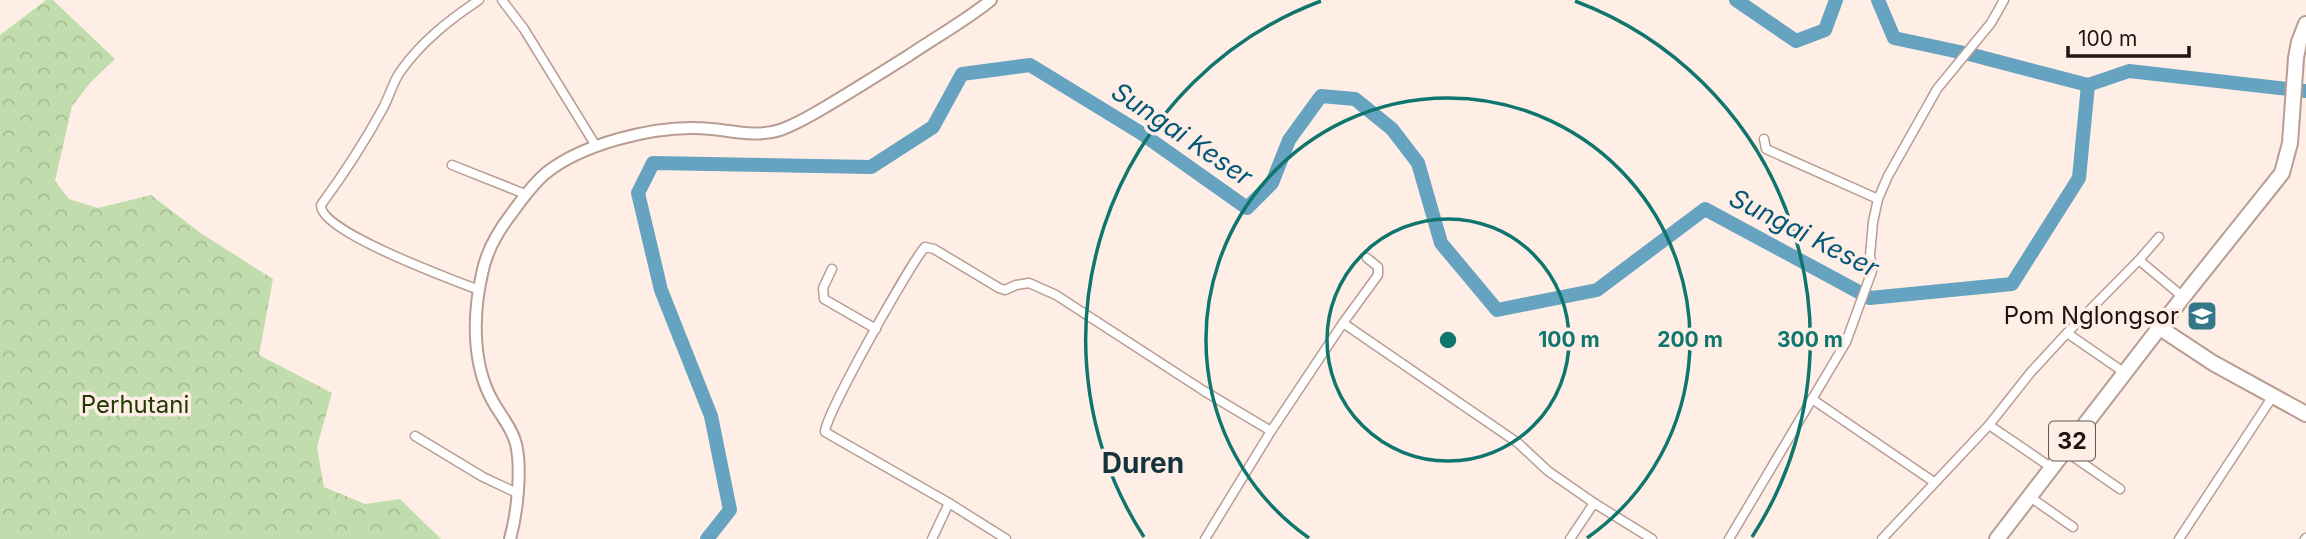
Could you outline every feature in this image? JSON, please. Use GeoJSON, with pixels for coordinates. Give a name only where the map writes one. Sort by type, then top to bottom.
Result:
{"type":"FeatureCollection","features":[{"type":"Feature","properties":{"kind":"highway","name":"32"},"geometry":{"type":"LineString","coordinates":[[1997,539],[2183,296],[2282,173],[2291,128],[2296,58],[2306,24]]}},
{"type":"Feature","properties":{"kind":"highway"},"geometry":{"type":"LineString","coordinates":[[2160,328],[2306,414]]}},
{"type":"Feature","properties":{"kind":"street"},"geometry":{"type":"LineString","coordinates":[[479,0],[450,19],[423,44],[400,72],[383,110],[320,210],[341,230],[397,257],[479,290]]}},
{"type":"Feature","properties":{"kind":"street"},"geometry":{"type":"LineString","coordinates":[[502,0],[524,29],[596,146]]}},
{"type":"Feature","properties":{"kind":"street"},"geometry":{"type":"LineString","coordinates":[[510,539],[517,493],[516,445],[490,397],[478,356],[476,316],[482,271],[500,229],[525,194],[546,173],[596,146],[657,130],[698,128],[741,133],[778,131],[801,121],[889,69],[991,0]]}},
{"type":"Feature","properties":{"kind":"street"},"geometry":{"type":"LineString","coordinates":[[1729,539],[1846,342],[1872,271],[1871,237],[1878,199],[1888,176],[1943,79],[1991,23],[2004,0]]}},
{"type":"Feature","properties":{"kind":"street"},"geometry":{"type":"LineString","coordinates":[[1765,139],[1766,149],[1878,199]]}},
{"type":"Feature","properties":{"kind":"street"},"geometry":{"type":"LineString","coordinates":[[452,165],[525,194]]}},
{"type":"Feature","properties":{"kind":"street"},"geometry":{"type":"LineString","coordinates":[[1882,539],[1989,425],[2031,372],[2159,237]]}},
{"type":"Feature","properties":{"kind":"street"},"geometry":{"type":"LineString","coordinates":[[1006,539],[825,432],[830,416],[876,329],[922,250],[929,247],[999,288],[1005,290],[1029,283],[1056,295],[1271,431]]}},
{"type":"Feature","properties":{"kind":"street"},"geometry":{"type":"LineString","coordinates":[[1205,539],[1271,431],[1378,275],[1377,267],[1367,258]]}},
{"type":"Feature","properties":{"kind":"street"},"geometry":{"type":"LineString","coordinates":[[2139,260],[2183,296]]}},
{"type":"Feature","properties":{"kind":"street"},"geometry":{"type":"LineString","coordinates":[[832,269],[823,288],[824,299],[876,329]]}},
{"type":"Feature","properties":{"kind":"street"},"geometry":{"type":"LineString","coordinates":[[1343,323],[1518,443],[1548,471],[1652,539]]}},
{"type":"Feature","properties":{"kind":"street"},"geometry":{"type":"LineString","coordinates":[[2067,333],[2125,373]]}},
{"type":"Feature","properties":{"kind":"street"},"geometry":{"type":"LineString","coordinates":[[2179,539],[2273,396]]}},
{"type":"Feature","properties":{"kind":"street"},"geometry":{"type":"LineString","coordinates":[[1812,399],[1934,482]]}},
{"type":"Feature","properties":{"kind":"street"},"geometry":{"type":"LineString","coordinates":[[1989,425],[2052,468]]}},
{"type":"Feature","properties":{"kind":"street"},"geometry":{"type":"LineString","coordinates":[[415,436],[483,477],[517,493]]}},
{"type":"Feature","properties":{"kind":"street"},"geometry":{"type":"LineString","coordinates":[[2065,451],[2120,489]]}},
{"type":"Feature","properties":{"kind":"street"},"geometry":{"type":"LineString","coordinates":[[2030,497],[2073,527]]}},
{"type":"Feature","properties":{"kind":"street"},"geometry":{"type":"LineString","coordinates":[[932,539],[949,503]]}},
{"type":"Feature","properties":{"kind":"street"},"geometry":{"type":"LineString","coordinates":[[1570,539],[1594,503]]}},
{"type":"Feature","properties":{"kind":"green space","name":"Perhutani"},"geometry":{"type":"Polygon","coordinates":[[[46,0],[53,0],[115,59],[91,82],[72,106],[55,181],[69,199],[98,208],[151,195],[202,234],[273,279],[259,355],[332,393],[317,447],[324,487],[365,504],[400,499],[441,539],[0,539],[0,35],[46,0]]]}},
{"type":"Feature","properties":{"kind":"waterway"},"geometry":{"type":"LineString","coordinates":[[1736,0],[1796,41],[1825,30],[1836,0]]}},
{"type":"Feature","properties":{"kind":"waterway"},"geometry":{"type":"LineString","coordinates":[[1878,0],[1894,38],[1969,54],[2088,85]]}},
{"type":"Feature","properties":{"kind":"waterway","name":"Sungai Keser"},"geometry":{"type":"LineString","coordinates":[[707,539],[730,510],[711,416],[661,290],[638,193],[653,163],[871,167],[933,127],[962,74],[1030,65],[1141,133],[1247,208],[1272,183],[1289,140],[1321,96],[1355,99],[1392,129],[1418,163],[1441,243],[1497,310],[1597,290],[1705,209],[1870,298],[2012,284],[2079,178],[2088,85],[2129,71],[2306,91]]}},
{"type":"Feature","properties":{"kind":"place","name":"Pom Nglongsor"},"geometry":{"type":"Point","coordinates":[2202,316]}},
{"type":"Feature","properties":{"kind":"district","name":"Duren"},"geometry":{"type":"Point","coordinates":[1143,463]}}]}
